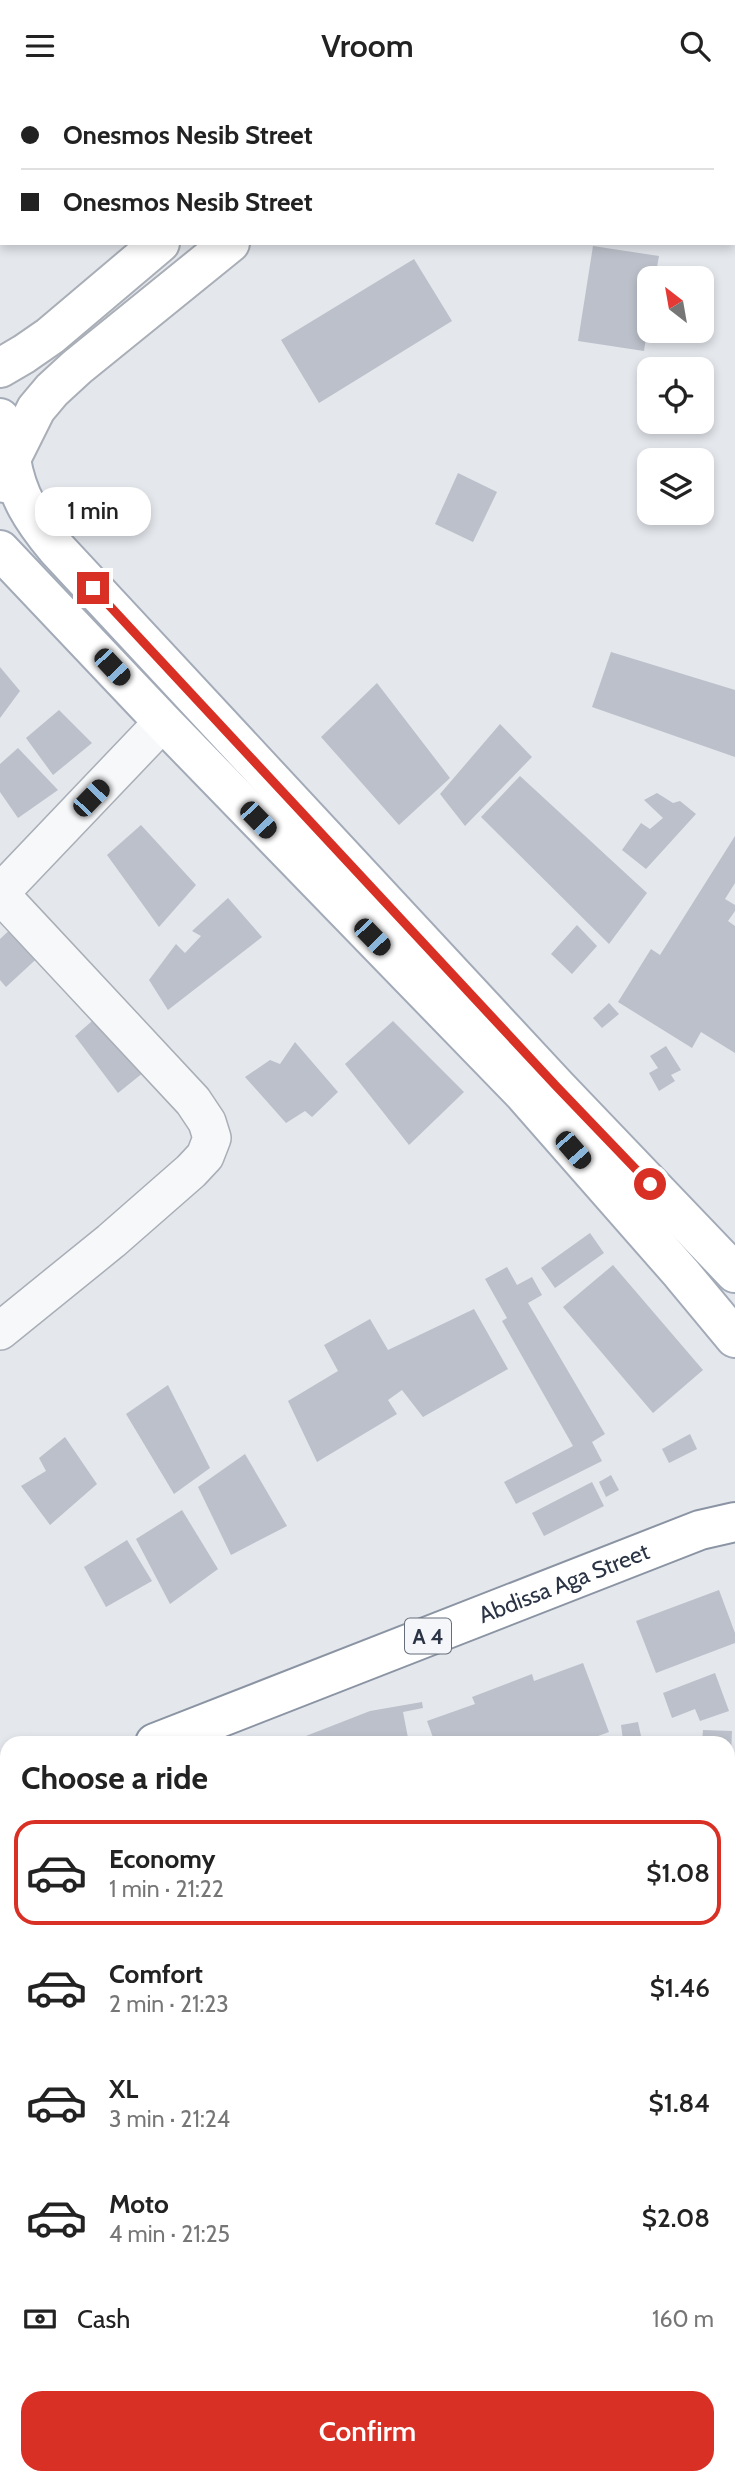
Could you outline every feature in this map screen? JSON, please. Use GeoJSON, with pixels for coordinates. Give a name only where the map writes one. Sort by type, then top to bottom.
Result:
{"type":"FeatureCollection","features":[{"type":"Feature","properties":{"kind":"main road"},"geometry":{"type":"LineString","coordinates":[[0,368],[50,335],[158,245]]}},
{"type":"Feature","properties":{"kind":"main road"},"geometry":{"type":"LineString","coordinates":[[5,475],[36,409],[52,390],[228,245]]}},
{"type":"Feature","properties":{"kind":"main road"},"geometry":{"type":"LineString","coordinates":[[0,418],[9,439],[5,475]]}},
{"type":"Feature","properties":{"kind":"main road"},"geometry":{"type":"LineString","coordinates":[[5,475],[15,484],[36,523],[56,548],[540,1090],[639,1227],[735,1338]]}},
{"type":"Feature","properties":{"kind":"main road"},"geometry":{"type":"LineString","coordinates":[[0,550],[163,722],[540,1090],[668,1204],[735,1273]]}},
{"type":"Feature","properties":{"kind":"main road"},"geometry":{"type":"LineString","coordinates":[[639,1227],[668,1204]]}},
{"type":"Feature","properties":{"kind":"main road","name":"A 4"},"geometry":{"type":"LineString","coordinates":[[718,1526],[735,1504]]}},
{"type":"Feature","properties":{"kind":"main road","name":"Abdissa Aga Street"},"geometry":{"type":"LineString","coordinates":[[173,1736],[718,1526]]}},
{"type":"Feature","properties":{"kind":"street"},"geometry":{"type":"LineString","coordinates":[[0,1331],[111,1241],[191,1171],[205,1156],[212,1138],[207,1122],[192,1101],[0,894],[163,722]]}},
{"type":"Feature","properties":{"kind":"building"},"geometry":{"type":"Polygon","coordinates":[[[593,246],[659,256],[657,266],[637,266],[637,343],[645,343],[644,351],[578,341],[593,246]]]}},
{"type":"Feature","properties":{"kind":"building"},"geometry":{"type":"Polygon","coordinates":[[[414,259],[452,321],[319,403],[281,340],[414,259]]]}},
{"type":"Feature","properties":{"kind":"building"},"geometry":{"type":"Polygon","coordinates":[[[458,473],[497,492],[473,542],[435,524],[458,473]]]}},
{"type":"Feature","properties":{"kind":"building"},"geometry":{"type":"Polygon","coordinates":[[[611,652],[735,690],[735,757],[592,707],[611,652]]]}},
{"type":"Feature","properties":{"kind":"building"},"geometry":{"type":"Polygon","coordinates":[[[0,667],[20,691],[0,718],[0,667]]]}},
{"type":"Feature","properties":{"kind":"building"},"geometry":{"type":"Polygon","coordinates":[[[377,683],[450,778],[399,825],[321,737],[377,683]]]}},
{"type":"Feature","properties":{"kind":"building"},"geometry":{"type":"Polygon","coordinates":[[[59,710],[92,743],[53,775],[26,738],[59,710]]]}},
{"type":"Feature","properties":{"kind":"building"},"geometry":{"type":"Polygon","coordinates":[[[500,724],[532,757],[465,826],[440,794],[500,724]]]}},
{"type":"Feature","properties":{"kind":"building"},"geometry":{"type":"Polygon","coordinates":[[[18,748],[58,790],[18,818],[0,792],[0,764],[18,748]]]}},
{"type":"Feature","properties":{"kind":"building"},"geometry":{"type":"Polygon","coordinates":[[[520,776],[647,893],[609,944],[481,817],[520,776]]]}},
{"type":"Feature","properties":{"kind":"building"},"geometry":{"type":"Polygon","coordinates":[[[657,793],[673,803],[680,801],[696,814],[646,869],[622,850],[641,823],[650,829],[663,818],[644,800],[657,793]]]}},
{"type":"Feature","properties":{"kind":"building"},"geometry":{"type":"Polygon","coordinates":[[[141,825],[196,885],[159,927],[107,855],[141,825]]]}},
{"type":"Feature","properties":{"kind":"building"},"geometry":{"type":"Polygon","coordinates":[[[735,836],[735,883],[725,899],[735,905],[735,911],[728,921],[735,926],[735,1053],[701,1032],[692,1048],[618,1002],[651,949],[660,955],[735,836]]]}},
{"type":"Feature","properties":{"kind":"building"},"geometry":{"type":"Polygon","coordinates":[[[228,898],[262,937],[168,1010],[149,980],[176,944],[185,953],[201,936],[192,931],[228,898]]]}},
{"type":"Feature","properties":{"kind":"building"},"geometry":{"type":"Polygon","coordinates":[[[16,924],[45,951],[6,987],[0,980],[0,939],[16,924]]]}},
{"type":"Feature","properties":{"kind":"building"},"geometry":{"type":"Polygon","coordinates":[[[577,925],[597,946],[572,974],[551,954],[577,925]]]}},
{"type":"Feature","properties":{"kind":"building"},"geometry":{"type":"Polygon","coordinates":[[[609,1003],[619,1014],[602,1028],[593,1018],[609,1003]]]}},
{"type":"Feature","properties":{"kind":"building"},"geometry":{"type":"Polygon","coordinates":[[[100,1014],[149,1068],[118,1093],[75,1036],[100,1014]]]}},
{"type":"Feature","properties":{"kind":"building"},"geometry":{"type":"Polygon","coordinates":[[[393,1021],[464,1092],[409,1145],[345,1064],[393,1021]]]}},
{"type":"Feature","properties":{"kind":"building"},"geometry":{"type":"Polygon","coordinates":[[[295,1042],[338,1092],[312,1117],[305,1111],[286,1123],[245,1077],[270,1060],[280,1064],[295,1042]]]}},
{"type":"Feature","properties":{"kind":"building"},"geometry":{"type":"Polygon","coordinates":[[[666,1046],[681,1070],[671,1075],[675,1081],[659,1091],[649,1073],[658,1068],[650,1056],[666,1046]]]}},
{"type":"Feature","properties":{"kind":"building"},"geometry":{"type":"Polygon","coordinates":[[[590,1233],[604,1253],[555,1288],[541,1268],[590,1233]]]}},
{"type":"Feature","properties":{"kind":"building"},"geometry":{"type":"Polygon","coordinates":[[[613,1265],[703,1370],[653,1413],[563,1307],[613,1265]]]}},
{"type":"Feature","properties":{"kind":"building"},"geometry":{"type":"Polygon","coordinates":[[[507,1267],[517,1285],[532,1277],[542,1295],[528,1303],[605,1434],[592,1442],[602,1461],[516,1504],[504,1482],[573,1446],[502,1321],[507,1318],[485,1279],[507,1267]]]}},
{"type":"Feature","properties":{"kind":"building"},"geometry":{"type":"Polygon","coordinates":[[[474,1309],[508,1369],[423,1417],[402,1390],[388,1400],[397,1414],[317,1462],[288,1401],[338,1371],[324,1345],[370,1319],[388,1350],[474,1309]]]}},
{"type":"Feature","properties":{"kind":"building"},"geometry":{"type":"Polygon","coordinates":[[[168,1385],[210,1468],[174,1494],[126,1414],[168,1385]]]}},
{"type":"Feature","properties":{"kind":"building"},"geometry":{"type":"Polygon","coordinates":[[[690,1434],[697,1449],[669,1463],[662,1449],[690,1434]]]}},
{"type":"Feature","properties":{"kind":"building"},"geometry":{"type":"Polygon","coordinates":[[[65,1437],[97,1484],[50,1525],[21,1486],[46,1471],[39,1458],[65,1437]]]}},
{"type":"Feature","properties":{"kind":"building"},"geometry":{"type":"Polygon","coordinates":[[[245,1454],[287,1526],[231,1555],[198,1487],[245,1454]]]}},
{"type":"Feature","properties":{"kind":"building"},"geometry":{"type":"Polygon","coordinates":[[[611,1475],[619,1490],[606,1497],[599,1482],[611,1475]]]}},
{"type":"Feature","properties":{"kind":"building"},"geometry":{"type":"Polygon","coordinates":[[[592,1482],[604,1506],[544,1536],[532,1513],[592,1482]]]}},
{"type":"Feature","properties":{"kind":"building"},"geometry":{"type":"Polygon","coordinates":[[[182,1510],[218,1569],[170,1604],[136,1539],[182,1510]]]}},
{"type":"Feature","properties":{"kind":"building"},"geometry":{"type":"Polygon","coordinates":[[[127,1540],[152,1581],[106,1607],[84,1567],[127,1540]]]}},
{"type":"Feature","properties":{"kind":"building"},"geometry":{"type":"Polygon","coordinates":[[[719,1590],[735,1633],[735,1643],[656,1673],[636,1621],[719,1590]]]}},
{"type":"Feature","properties":{"kind":"building"},"geometry":{"type":"Polygon","coordinates":[[[583,1663],[609,1732],[598,1736],[432,1736],[427,1721],[475,1704],[472,1697],[532,1674],[534,1681],[583,1663]]]}},
{"type":"Feature","properties":{"kind":"building"},"geometry":{"type":"Polygon","coordinates":[[[715,1673],[729,1711],[700,1721],[695,1709],[672,1718],[663,1693],[715,1673]]]}},
{"type":"Feature","properties":{"kind":"building"},"geometry":{"type":"Polygon","coordinates":[[[422,1702],[423,1708],[403,1712],[408,1736],[306,1736],[370,1711],[422,1702]]]}},
{"type":"Feature","properties":{"kind":"building"},"geometry":{"type":"Polygon","coordinates":[[[638,1722],[641,1736],[622,1736],[621,1725],[638,1722]]]}},
{"type":"Feature","properties":{"kind":"building"},"geometry":{"type":"Polygon","coordinates":[[[703,1730],[732,1731],[732,1736],[703,1736],[703,1730]]]}},
{"type":"Feature","properties":{"kind":"route"},"geometry":{"type":"LineString","coordinates":[[93,588],[650,1184]]}}]}
